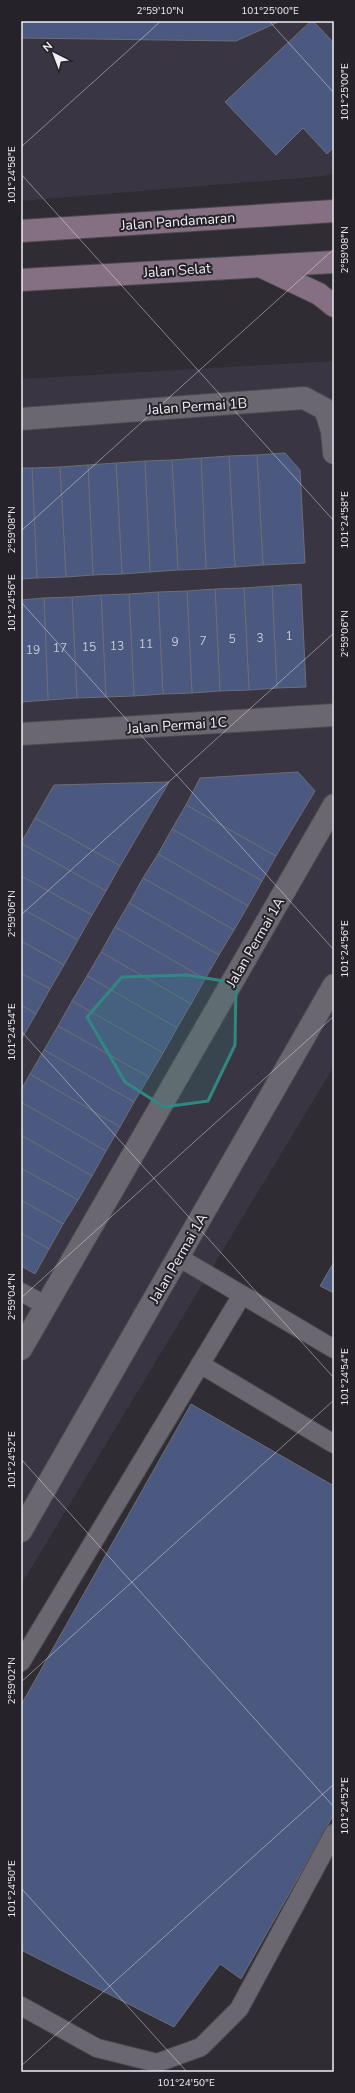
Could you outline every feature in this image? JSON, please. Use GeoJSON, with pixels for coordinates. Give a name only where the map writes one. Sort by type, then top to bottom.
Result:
{"type":"FeatureCollection","features":[{"type":"Feature","properties":{"kind":"main road","name":"Jalan Pandamaran"},"geometry":{"type":"LineString","coordinates":[[21,231],[334,211]]}},
{"type":"Feature","properties":{"kind":"main road","name":"Jalan Selat"},"geometry":{"type":"LineString","coordinates":[[21,280],[334,262]]}},
{"type":"Feature","properties":{"kind":"main road"},"geometry":{"type":"LineString","coordinates":[[258,266],[319,294],[334,306]]}},
{"type":"Feature","properties":{"kind":"street","name":"Jalan Permai 1B"},"geometry":{"type":"LineString","coordinates":[[21,419],[304,398],[325,409],[332,431],[334,453]]}},
{"type":"Feature","properties":{"kind":"street","name":"Jalan Permai 1C"},"geometry":{"type":"LineString","coordinates":[[21,734],[334,715]]}},
{"type":"Feature","properties":{"kind":"street","name":"Jalan Permai 1A"},"geometry":{"type":"LineString","coordinates":[[21,1349],[334,805]]}},
{"type":"Feature","properties":{"kind":"street","name":"Jalan Permai 1A"},"geometry":{"type":"LineString","coordinates":[[21,1531],[334,985]]}},
{"type":"Feature","properties":{"kind":"lane"},"geometry":{"type":"LineString","coordinates":[[178,1258],[334,1349]]}},
{"type":"Feature","properties":{"kind":"lane"},"geometry":{"type":"LineString","coordinates":[[21,1292],[47,1306]]}},
{"type":"Feature","properties":{"kind":"lane"},"geometry":{"type":"LineString","coordinates":[[21,1662],[242,1295]]}},
{"type":"Feature","properties":{"kind":"lane"},"geometry":{"type":"LineString","coordinates":[[200,1364],[334,1444]]}},
{"type":"Feature","properties":{"kind":"lane"},"geometry":{"type":"LineString","coordinates":[[21,2006],[96,2048],[157,2063],[201,2047],[239,2009],[334,1833]]}},
{"type":"Feature","properties":{"kind":"highlighted area"},"geometry":{"type":"Polygon","coordinates":[[[187,975],[236,983],[235,1045],[208,1101],[164,1107],[125,1082],[87,1017],[122,977],[187,975]]]}},
{"type":"Feature","properties":{"kind":"shaded area"},"geometry":{"type":"Polygon","coordinates":[[[21,21],[334,21],[334,173],[324,176],[21,201],[21,21]]]}},
{"type":"Feature","properties":{"kind":"shaded area"},"geometry":{"type":"Polygon","coordinates":[[[334,361],[334,1066],[21,1585],[21,379],[334,361]]]}},
{"type":"Feature","properties":{"kind":"building"},"geometry":{"type":"Polygon","coordinates":[[[21,21],[281,21],[236,41],[21,38],[21,21]]]}},
{"type":"Feature","properties":{"kind":"building"},"geometry":{"type":"Polygon","coordinates":[[[311,21],[313,21],[334,43],[334,147],[327,154],[303,128],[276,155],[225,102],[311,21]]]}},
{"type":"Feature","properties":{"kind":"building"},"geometry":{"type":"Polygon","coordinates":[[[285,453],[300,470],[305,563],[263,565],[257,455],[285,453]]]}},
{"type":"Feature","properties":{"kind":"building"},"geometry":{"type":"Polygon","coordinates":[[[257,455],[263,565],[235,567],[229,456],[257,455]]]}},
{"type":"Feature","properties":{"kind":"building"},"geometry":{"type":"Polygon","coordinates":[[[229,456],[235,567],[206,569],[201,458],[229,456]]]}},
{"type":"Feature","properties":{"kind":"building"},"geometry":{"type":"Polygon","coordinates":[[[201,458],[206,569],[178,570],[172,460],[201,458]]]}},
{"type":"Feature","properties":{"kind":"building"},"geometry":{"type":"Polygon","coordinates":[[[172,460],[178,570],[150,572],[145,461],[172,460]]]}},
{"type":"Feature","properties":{"kind":"building"},"geometry":{"type":"Polygon","coordinates":[[[145,461],[150,572],[122,574],[116,463],[145,461]]]}},
{"type":"Feature","properties":{"kind":"building"},"geometry":{"type":"Polygon","coordinates":[[[116,463],[122,574],[93,575],[88,465],[116,463]]]}},
{"type":"Feature","properties":{"kind":"building"},"geometry":{"type":"Polygon","coordinates":[[[88,465],[93,575],[66,577],[60,467],[88,465]]]}},
{"type":"Feature","properties":{"kind":"building"},"geometry":{"type":"Polygon","coordinates":[[[60,467],[66,577],[37,578],[32,468],[60,467]]]}},
{"type":"Feature","properties":{"kind":"building"},"geometry":{"type":"Polygon","coordinates":[[[21,468],[32,468],[37,578],[21,579],[21,468]]]}},
{"type":"Feature","properties":{"kind":"building"},"geometry":{"type":"Polygon","coordinates":[[[301,584],[306,687],[277,688],[272,586],[301,584]]]}},
{"type":"Feature","properties":{"kind":"building"},"geometry":{"type":"Polygon","coordinates":[[[272,586],[277,688],[249,690],[244,588],[272,586]]]}},
{"type":"Feature","properties":{"kind":"building"},"geometry":{"type":"Polygon","coordinates":[[[244,588],[249,690],[220,691],[215,589],[244,588]]]}},
{"type":"Feature","properties":{"kind":"building"},"geometry":{"type":"Polygon","coordinates":[[[215,589],[220,691],[192,693],[187,591],[215,589]]]}},
{"type":"Feature","properties":{"kind":"building"},"geometry":{"type":"Polygon","coordinates":[[[187,591],[192,693],[163,694],[158,592],[187,591]]]}},
{"type":"Feature","properties":{"kind":"building"},"geometry":{"type":"Polygon","coordinates":[[[158,592],[163,694],[134,696],[129,594],[158,592]]]}},
{"type":"Feature","properties":{"kind":"building"},"geometry":{"type":"Polygon","coordinates":[[[129,594],[134,696],[106,697],[101,595],[129,594]]]}},
{"type":"Feature","properties":{"kind":"building"},"geometry":{"type":"Polygon","coordinates":[[[101,595],[106,697],[77,698],[72,597],[101,595]]]}},
{"type":"Feature","properties":{"kind":"building"},"geometry":{"type":"Polygon","coordinates":[[[72,597],[77,698],[48,700],[44,598],[72,597]]]}},
{"type":"Feature","properties":{"kind":"building"},"geometry":{"type":"Polygon","coordinates":[[[44,598],[48,700],[21,702],[21,600],[44,598]]]}},
{"type":"Feature","properties":{"kind":"building"},"geometry":{"type":"Polygon","coordinates":[[[298,772],[315,791],[276,856],[186,805],[200,778],[298,772]]]}},
{"type":"Feature","properties":{"kind":"building"},"geometry":{"type":"Polygon","coordinates":[[[169,782],[120,866],[35,818],[54,785],[169,782]]]}},
{"type":"Feature","properties":{"kind":"building"},"geometry":{"type":"Polygon","coordinates":[[[186,805],[276,856],[262,881],[172,829],[186,805]]]}},
{"type":"Feature","properties":{"kind":"building"},"geometry":{"type":"Polygon","coordinates":[[[35,818],[120,866],[106,891],[21,843],[35,818]]]}},
{"type":"Feature","properties":{"kind":"building"},"geometry":{"type":"Polygon","coordinates":[[[172,829],[262,881],[248,906],[158,854],[172,829]]]}},
{"type":"Feature","properties":{"kind":"building"},"geometry":{"type":"Polygon","coordinates":[[[21,843],[106,891],[92,915],[21,876],[21,843]]]}},
{"type":"Feature","properties":{"kind":"building"},"geometry":{"type":"Polygon","coordinates":[[[158,854],[248,906],[234,930],[143,878],[158,854]]]}},
{"type":"Feature","properties":{"kind":"building"},"geometry":{"type":"Polygon","coordinates":[[[21,876],[92,915],[78,940],[21,908],[21,876]]]}},
{"type":"Feature","properties":{"kind":"building"},"geometry":{"type":"Polygon","coordinates":[[[143,878],[234,930],[219,955],[129,903],[143,878]]]}},
{"type":"Feature","properties":{"kind":"building"},"geometry":{"type":"Polygon","coordinates":[[[129,903],[219,955],[205,979],[115,927],[129,903]]]}},
{"type":"Feature","properties":{"kind":"building"},"geometry":{"type":"Polygon","coordinates":[[[21,908],[78,940],[64,965],[21,941],[21,908]]]}},
{"type":"Feature","properties":{"kind":"building"},"geometry":{"type":"Polygon","coordinates":[[[115,927],[205,979],[191,1004],[101,952],[115,927]]]}},
{"type":"Feature","properties":{"kind":"building"},"geometry":{"type":"Polygon","coordinates":[[[21,941],[64,965],[50,989],[21,973],[21,941]]]}},
{"type":"Feature","properties":{"kind":"building"},"geometry":{"type":"Polygon","coordinates":[[[101,952],[191,1004],[177,1028],[87,976],[101,952]]]}},
{"type":"Feature","properties":{"kind":"building"},"geometry":{"type":"Polygon","coordinates":[[[21,973],[50,989],[36,1014],[21,1005],[21,973]]]}},
{"type":"Feature","properties":{"kind":"building"},"geometry":{"type":"Polygon","coordinates":[[[87,976],[177,1028],[163,1053],[72,1001],[87,976]]]}},
{"type":"Feature","properties":{"kind":"building"},"geometry":{"type":"Polygon","coordinates":[[[72,1001],[163,1053],[149,1077],[58,1026],[72,1001]]]}},
{"type":"Feature","properties":{"kind":"building"},"geometry":{"type":"Polygon","coordinates":[[[21,1005],[36,1014],[22,1038],[21,1038],[21,1005]]]}},
{"type":"Feature","properties":{"kind":"building"},"geometry":{"type":"Polygon","coordinates":[[[58,1026],[149,1077],[134,1102],[44,1050],[58,1026]]]}},
{"type":"Feature","properties":{"kind":"building"},"geometry":{"type":"Polygon","coordinates":[[[44,1050],[134,1102],[120,1127],[30,1074],[44,1050]]]}},
{"type":"Feature","properties":{"kind":"building"},"geometry":{"type":"Polygon","coordinates":[[[30,1074],[120,1127],[106,1151],[21,1102],[21,1090],[30,1074]]]}},
{"type":"Feature","properties":{"kind":"building"},"geometry":{"type":"Polygon","coordinates":[[[21,1102],[106,1151],[92,1176],[21,1135],[21,1102]]]}},
{"type":"Feature","properties":{"kind":"building"},"geometry":{"type":"Polygon","coordinates":[[[21,1135],[92,1176],[78,1200],[21,1168],[21,1135]]]}},
{"type":"Feature","properties":{"kind":"building"},"geometry":{"type":"Polygon","coordinates":[[[21,1168],[78,1200],[63,1224],[21,1200],[21,1168]]]}},
{"type":"Feature","properties":{"kind":"building"},"geometry":{"type":"Polygon","coordinates":[[[21,1200],[63,1224],[49,1249],[21,1233],[21,1200]]]}},
{"type":"Feature","properties":{"kind":"building"},"geometry":{"type":"Polygon","coordinates":[[[21,1233],[49,1249],[35,1274],[21,1266],[21,1233]]]}},
{"type":"Feature","properties":{"kind":"building"},"geometry":{"type":"Polygon","coordinates":[[[334,1262],[334,1293],[320,1286],[334,1262]]]}},
{"type":"Feature","properties":{"kind":"building"},"geometry":{"type":"Polygon","coordinates":[[[191,1404],[334,1486],[334,1814],[241,1979],[220,1964],[174,2027],[21,1950],[21,1705],[191,1404]]]}}]}
